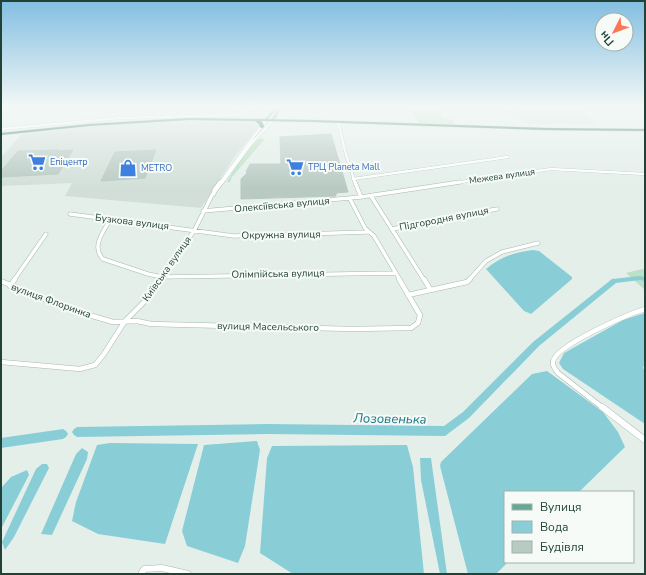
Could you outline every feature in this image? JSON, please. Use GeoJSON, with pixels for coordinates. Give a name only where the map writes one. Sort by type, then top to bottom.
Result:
{"type":"FeatureCollection","features":[{"type":"Feature","properties":{"kind":"street","name":"Київська вулиця"},"geometry":{"type":"LineString","coordinates":[[1,362],[80,369],[90,367],[97,362],[104,354],[125,321],[144,302],[162,277],[194,231],[214,194],[257,135]]}},
{"type":"Feature","properties":{"kind":"street"},"geometry":{"type":"LineString","coordinates":[[341,135],[353,179],[361,197]]}},
{"type":"Feature","properties":{"kind":"street"},"geometry":{"type":"LineString","coordinates":[[353,179],[508,157]]}},
{"type":"Feature","properties":{"kind":"street","name":"Межева вулиця"},"geometry":{"type":"LineString","coordinates":[[361,197],[528,171],[551,169],[645,174]]}},
{"type":"Feature","properties":{"kind":"street"},"geometry":{"type":"LineString","coordinates":[[371,196],[430,289]]}},
{"type":"Feature","properties":{"kind":"street","name":"Олексіївська вулиця"},"geometry":{"type":"LineString","coordinates":[[203,212],[361,197]]}},
{"type":"Feature","properties":{"kind":"street"},"geometry":{"type":"LineString","coordinates":[[350,199],[368,232],[374,236],[408,295],[467,282],[486,261],[502,252],[538,243]]}},
{"type":"Feature","properties":{"kind":"street","name":"Підгородня вулиця"},"geometry":{"type":"LineString","coordinates":[[392,229],[497,209]]}},
{"type":"Feature","properties":{"kind":"street","name":"Бузкова вулиця"},"geometry":{"type":"LineString","coordinates":[[70,214],[194,231]]}},
{"type":"Feature","properties":{"kind":"street","name":"Олімпійська вулиця"},"geometry":{"type":"LineString","coordinates":[[110,220],[97,246],[96,251],[98,254],[103,259],[148,274],[162,277],[395,273]]}},
{"type":"Feature","properties":{"kind":"street","name":"Окружна вулиця"},"geometry":{"type":"LineString","coordinates":[[194,231],[234,236],[368,232]]}},
{"type":"Feature","properties":{"kind":"street"},"geometry":{"type":"LineString","coordinates":[[10,286],[46,234]]}},
{"type":"Feature","properties":{"kind":"street","name":"вулиця Флоринка"},"geometry":{"type":"LineString","coordinates":[[1,282],[65,308],[103,320],[113,322],[125,321]]}},
{"type":"Feature","properties":{"kind":"street","name":"вулиця Масельського"},"geometry":{"type":"LineString","coordinates":[[125,321],[205,326],[351,329],[411,328],[418,323],[420,319],[408,295]]}},
{"type":"Feature","properties":{"kind":"street"},"geometry":{"type":"LineString","coordinates":[[645,309],[609,323],[569,345],[554,356],[552,361],[553,367],[558,373],[645,440]]}},
{"type":"Feature","properties":{"kind":"street"},"geometry":{"type":"LineString","coordinates":[[141,574],[144,569],[162,568],[188,574]]}},
{"type":"Feature","properties":{"kind":"shaded area"},"geometry":{"type":"Polygon","coordinates":[[[21,135],[253,135],[235,156],[201,208],[65,196],[72,183],[1,186],[1,157],[21,135]]]}},
{"type":"Feature","properties":{"kind":"green space"},"geometry":{"type":"Polygon","coordinates":[[[261,138],[264,140],[231,178],[230,182],[227,182],[237,164],[247,151],[257,140],[261,138]]]}},
{"type":"Feature","properties":{"kind":"green space"},"geometry":{"type":"Polygon","coordinates":[[[642,269],[645,270],[645,290],[626,273],[642,269]]]}},
{"type":"Feature","properties":{"kind":"water"},"geometry":{"type":"Polygon","coordinates":[[[533,250],[539,251],[572,277],[572,279],[531,314],[524,311],[486,269],[497,261],[508,256],[533,250]]]}},
{"type":"Feature","properties":{"kind":"water"},"geometry":{"type":"Polygon","coordinates":[[[645,313],[645,363],[643,368],[645,371],[645,424],[563,369],[559,363],[564,353],[623,320],[645,313]]]}},
{"type":"Feature","properties":{"kind":"water"},"geometry":{"type":"Polygon","coordinates":[[[547,371],[603,412],[618,432],[625,447],[580,491],[504,491],[504,563],[507,563],[496,574],[468,574],[440,466],[441,462],[532,374],[547,371]]]}},
{"type":"Feature","properties":{"kind":"water"},"geometry":{"type":"Polygon","coordinates":[[[257,441],[260,450],[245,546],[238,563],[187,546],[182,531],[204,445],[257,441]]]}},
{"type":"Feature","properties":{"kind":"water"},"geometry":{"type":"Polygon","coordinates":[[[110,443],[198,444],[165,544],[98,534],[72,521],[76,502],[97,445],[110,443]]]}},
{"type":"Feature","properties":{"kind":"water"},"geometry":{"type":"Polygon","coordinates":[[[407,445],[413,467],[424,574],[293,574],[260,553],[267,458],[272,446],[407,445]]]}},
{"type":"Feature","properties":{"kind":"water"},"geometry":{"type":"Polygon","coordinates":[[[82,448],[88,452],[87,459],[52,535],[41,534],[76,454],[82,448]]]}},
{"type":"Feature","properties":{"kind":"water"},"geometry":{"type":"Polygon","coordinates":[[[420,458],[431,458],[447,574],[440,574],[421,480],[420,458]]]}},
{"type":"Feature","properties":{"kind":"water"},"geometry":{"type":"Polygon","coordinates":[[[42,464],[47,464],[49,468],[14,537],[5,550],[2,542],[36,469],[42,464]]]}},
{"type":"Feature","properties":{"kind":"water"},"geometry":{"type":"Polygon","coordinates":[[[27,470],[29,475],[1,529],[1,488],[11,477],[27,470]]]}},
{"type":"Feature","properties":{"kind":"building","name":"ТРЦ Planeta Mall"},"geometry":{"type":"Polygon","coordinates":[[[331,135],[348,192],[336,193],[336,196],[241,199],[241,179],[248,172],[246,172],[250,164],[281,164],[280,137],[331,135]]]}},
{"type":"Feature","properties":{"kind":"building","name":"Епіцентр"},"geometry":{"type":"Polygon","coordinates":[[[59,150],[58,151],[73,150],[58,174],[1,177],[1,171],[18,151],[59,150]]]}},
{"type":"Feature","properties":{"kind":"building","name":"METRO"},"geometry":{"type":"Polygon","coordinates":[[[156,150],[145,178],[101,181],[115,152],[156,150]]]}},
{"type":"Feature","properties":{"kind":"waterway","name":"Лозовенька"},"geometry":{"type":"LineString","coordinates":[[77,432],[267,429],[445,431],[466,415],[536,344],[614,281],[640,278],[645,279]]}},
{"type":"Feature","properties":{"kind":"waterway","name":"Лозовенька"},"geometry":{"type":"LineString","coordinates":[[1,443],[63,434]]}},
{"type":"Feature","properties":{"kind":"place","name":"Епіцентр"},"geometry":{"type":"Point","coordinates":[37,162]}},
{"type":"Feature","properties":{"kind":"place","name":"ТРЦ Planeta Mall"},"geometry":{"type":"Point","coordinates":[295,167]}},
{"type":"Feature","properties":{"kind":"place","name":"METRO"},"geometry":{"type":"Point","coordinates":[128,168]}}]}
